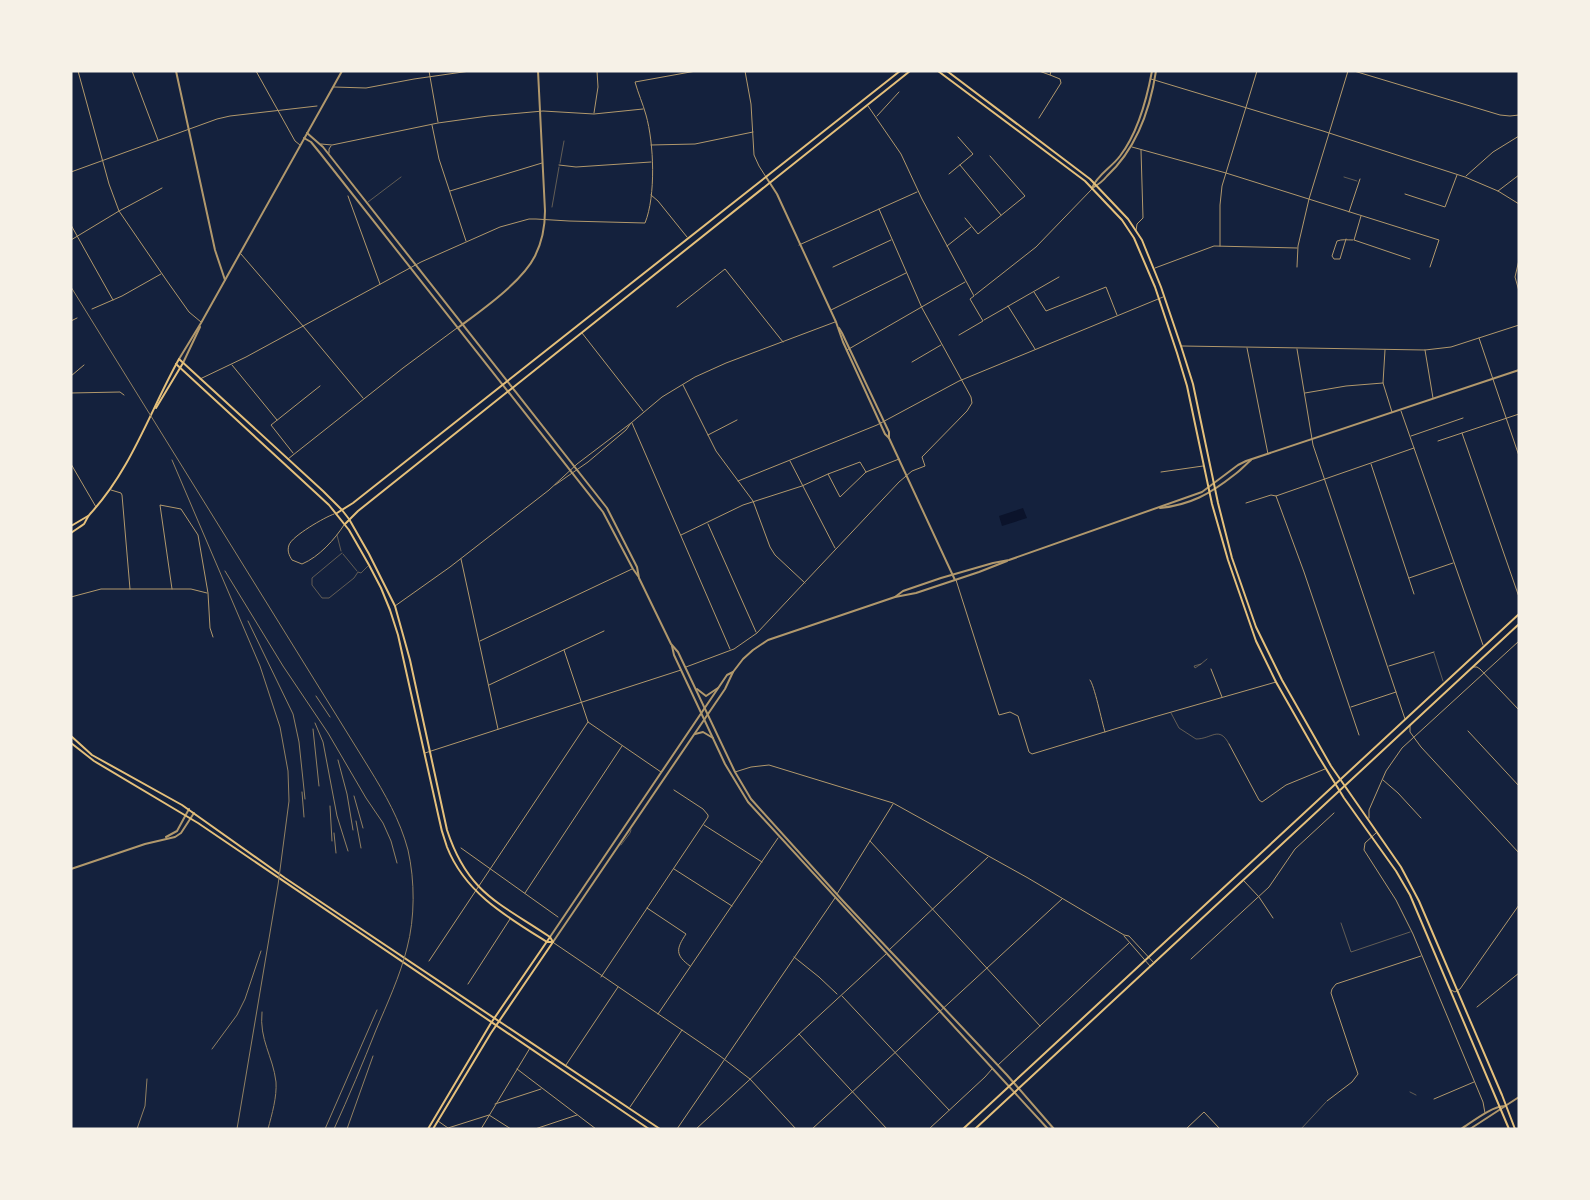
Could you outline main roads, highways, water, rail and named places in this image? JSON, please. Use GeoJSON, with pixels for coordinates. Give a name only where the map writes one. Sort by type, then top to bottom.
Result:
{"type":"FeatureCollection","features":[{"type":"Feature","properties":{"kind":"main road"},"geometry":{"type":"LineString","coordinates":[[337,513],[353,503],[504,385],[900,71]]}},
{"type":"Feature","properties":{"kind":"main road"},"geometry":{"type":"LineString","coordinates":[[345,524],[358,511],[910,71]]}},
{"type":"Feature","properties":{"kind":"main road"},"geometry":{"type":"LineString","coordinates":[[938,71],[1076,173],[1122,220],[1142,252],[1187,386],[1208,488],[1228,560],[1252,631],[1276,682],[1335,784],[1410,894],[1509,1129]]}},
{"type":"Feature","properties":{"kind":"main road"},"geometry":{"type":"LineString","coordinates":[[947,71],[1094,183],[1128,220],[1147,250],[1193,384],[1232,558],[1259,634],[1294,701],[1340,780],[1401,867],[1419,900],[1514,1129]]}},
{"type":"Feature","properties":{"kind":"main road"},"geometry":{"type":"LineString","coordinates":[[155,408],[156,402],[179,359],[288,459],[342,510],[349,519],[395,606],[410,660],[450,839],[464,867],[478,886],[489,897],[550,937],[553,942]]}},
{"type":"Feature","properties":{"kind":"main road"},"geometry":{"type":"LineString","coordinates":[[71,526],[88,516],[110,489],[155,408],[183,363]]}},
{"type":"Feature","properties":{"kind":"main road"},"geometry":{"type":"LineString","coordinates":[[176,364],[284,462],[337,513],[345,524],[381,588],[398,635],[445,842],[457,867],[474,891],[510,919],[547,942],[553,942]]}},
{"type":"Feature","properties":{"kind":"main road"},"geometry":{"type":"LineString","coordinates":[[71,533],[84,523],[88,516]]}},
{"type":"Feature","properties":{"kind":"main road"},"geometry":{"type":"LineString","coordinates":[[964,1129],[1519,614]]}},
{"type":"Feature","properties":{"kind":"main road"},"geometry":{"type":"LineString","coordinates":[[975,1129],[1519,624]]}},
{"type":"Feature","properties":{"kind":"main road"},"geometry":{"type":"LineString","coordinates":[[71,736],[92,755],[194,813],[285,878],[660,1129]]}},
{"type":"Feature","properties":{"kind":"main road"},"geometry":{"type":"LineString","coordinates":[[71,743],[94,761],[186,815],[649,1129]]}},
{"type":"Feature","properties":{"kind":"main road"},"geometry":{"type":"LineString","coordinates":[[428,1129],[494,1017],[550,937]]}},
{"type":"Feature","properties":{"kind":"main road"},"geometry":{"type":"LineString","coordinates":[[433,1129],[496,1026],[553,942]]}},
{"type":"Feature","properties":{"kind":"water"},"geometry":{"type":"Polygon","coordinates":[[[1023,508],[1027,518],[1002,526],[999,516],[1023,508]]]}},
{"type":"Feature","properties":{"kind":"railway"},"geometry":{"type":"LineString","coordinates":[[71,287],[375,778],[392,808],[405,839],[413,887],[413,912],[410,936],[393,990],[334,1129]]}},
{"type":"Feature","properties":{"kind":"railway"},"geometry":{"type":"LineString","coordinates":[[172,460],[260,666],[280,727],[288,771],[289,801],[278,885],[237,1129]]}},
{"type":"Feature","properties":{"kind":"railway"},"geometry":{"type":"LineString","coordinates":[[225,571],[383,823],[391,841],[397,863]]}},
{"type":"Feature","properties":{"kind":"railway"},"geometry":{"type":"LineString","coordinates":[[248,621],[293,714],[299,742],[305,799]]}},
{"type":"Feature","properties":{"kind":"railway"},"geometry":{"type":"LineString","coordinates":[[316,696],[330,717]]}},
{"type":"Feature","properties":{"kind":"railway"},"geometry":{"type":"LineString","coordinates":[[315,723],[323,742],[337,816],[348,851]]}},
{"type":"Feature","properties":{"kind":"railway"},"geometry":{"type":"LineString","coordinates":[[313,729],[319,786]]}},
{"type":"Feature","properties":{"kind":"railway"},"geometry":{"type":"LineString","coordinates":[[338,760],[347,794],[353,830]]}},
{"type":"Feature","properties":{"kind":"railway"},"geometry":{"type":"LineString","coordinates":[[302,792],[304,817]]}},
{"type":"Feature","properties":{"kind":"railway"},"geometry":{"type":"LineString","coordinates":[[354,796],[363,828]]}},
{"type":"Feature","properties":{"kind":"railway"},"geometry":{"type":"LineString","coordinates":[[330,806],[332,841]]}},
{"type":"Feature","properties":{"kind":"railway"},"geometry":{"type":"LineString","coordinates":[[356,821],[361,848]]}},
{"type":"Feature","properties":{"kind":"railway"},"geometry":{"type":"LineString","coordinates":[[334,833],[336,853]]}},
{"type":"Feature","properties":{"kind":"railway"},"geometry":{"type":"LineString","coordinates":[[212,1049],[237,1015],[245,999],[261,951]]}},
{"type":"Feature","properties":{"kind":"railway"},"geometry":{"type":"LineString","coordinates":[[325,1129],[377,1010]]}},
{"type":"Feature","properties":{"kind":"railway"},"geometry":{"type":"LineString","coordinates":[[262,1012],[262,1031],[276,1082],[275,1100],[268,1129]]}},
{"type":"Feature","properties":{"kind":"railway"},"geometry":{"type":"LineString","coordinates":[[347,1129],[373,1056]]}},
{"type":"Feature","properties":{"kind":"railway"},"geometry":{"type":"LineString","coordinates":[[137,1129],[145,1106],[147,1079]]}}]}
